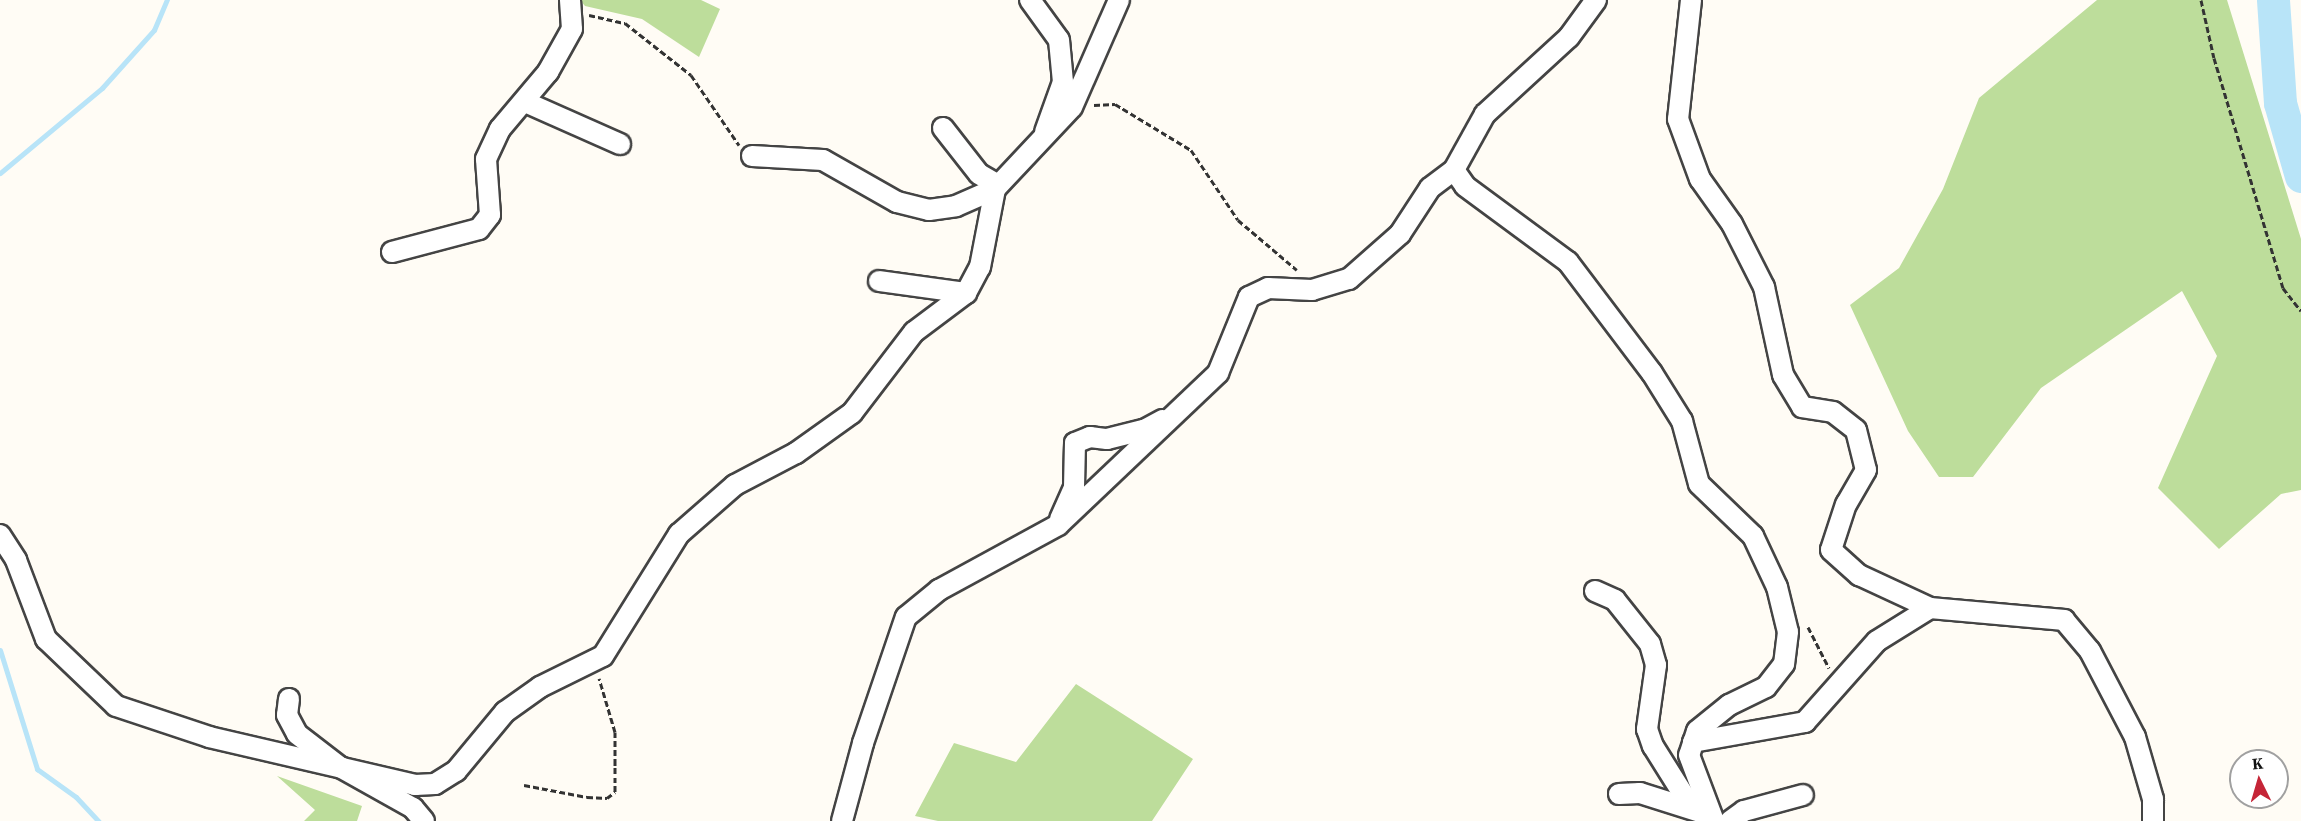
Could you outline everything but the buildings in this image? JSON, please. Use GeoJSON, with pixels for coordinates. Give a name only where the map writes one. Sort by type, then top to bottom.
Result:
{"type":"FeatureCollection","features":[{"type":"Feature","properties":{"kind":"street"},"geometry":{"type":"LineString","coordinates":[[1030,0],[1059,40],[1063,82],[1041,142]]}},
{"type":"Feature","properties":{"kind":"street"},"geometry":{"type":"LineString","coordinates":[[752,156],[823,160],[880,194],[929,210],[956,206],[997,187],[1072,107],[1119,0]]}},
{"type":"Feature","properties":{"kind":"street"},"geometry":{"type":"LineString","coordinates":[[842,821],[863,743],[906,617],[939,590],[1058,525],[1218,373],[1249,297],[1269,288],[1312,290],[1349,279],[1400,234],[1430,188],[1454,170],[1485,114],[1569,37],[1596,0]]}},
{"type":"Feature","properties":{"kind":"street"},"geometry":{"type":"LineString","coordinates":[[1690,0],[1678,119],[1700,179],[1732,224],[1764,287],[1783,375],[1802,407],[1833,412],[1856,430],[1866,470],[1846,504],[1831,550],[1859,575],[1930,608],[2064,620],[2090,651],[2135,737],[2153,799],[2153,821]]}},
{"type":"Feature","properties":{"kind":"street"},"geometry":{"type":"LineString","coordinates":[[392,252],[478,229],[490,215],[486,159],[500,129],[525,102],[572,29],[571,6]]}},
{"type":"Feature","properties":{"kind":"street"},"geometry":{"type":"LineString","coordinates":[[525,102],[620,144]]}},
{"type":"Feature","properties":{"kind":"street"},"geometry":{"type":"LineString","coordinates":[[943,128],[979,174],[997,187]]}},
{"type":"Feature","properties":{"kind":"street"},"geometry":{"type":"LineString","coordinates":[[1454,170],[1464,186],[1568,262],[1652,373],[1682,421],[1699,484],[1753,536],[1777,587],[1788,632],[1784,664],[1766,687],[1729,705],[1697,731],[1689,755],[1710,818]]}},
{"type":"Feature","properties":{"kind":"street"},"geometry":{"type":"LineString","coordinates":[[0,535],[16,560],[46,639],[116,706],[209,737],[415,785],[435,784],[456,771],[505,712],[540,687],[603,656],[679,534],[735,485],[796,453],[852,413],[914,332],[966,292],[980,267],[997,187]]}},
{"type":"Feature","properties":{"kind":"street"},"geometry":{"type":"LineString","coordinates":[[879,281],[966,292]]}},
{"type":"Feature","properties":{"kind":"street"},"geometry":{"type":"LineString","coordinates":[[1058,525],[1074,487],[1075,443],[1090,436],[1107,439],[1144,430],[1176,414]]}},
{"type":"Feature","properties":{"kind":"street"},"geometry":{"type":"LineString","coordinates":[[1595,591],[1615,600],[1650,644],[1656,665],[1647,729],[1664,767],[1685,796],[1710,818]]}},
{"type":"Feature","properties":{"kind":"street"},"geometry":{"type":"LineString","coordinates":[[1693,742],[1805,723],[1877,640],[1930,608]]}},
{"type":"Feature","properties":{"kind":"street"},"geometry":{"type":"LineString","coordinates":[[288,699],[287,714],[297,734],[340,767],[412,808],[424,821]]}},
{"type":"Feature","properties":{"kind":"street"},"geometry":{"type":"LineString","coordinates":[[1619,794],[1640,793],[1710,818]]}},
{"type":"Feature","properties":{"kind":"street"},"geometry":{"type":"LineString","coordinates":[[1730,821],[1744,811],[1803,795]]}},
{"type":"Feature","properties":{"kind":"path"},"geometry":{"type":"LineString","coordinates":[[2201,0],[2214,58],[2283,288],[2301,311]]}},
{"type":"Feature","properties":{"kind":"path"},"geometry":{"type":"LineString","coordinates":[[571,6],[625,23],[692,75],[733,140],[752,156]]}},
{"type":"Feature","properties":{"kind":"path"},"geometry":{"type":"LineString","coordinates":[[1072,107],[1115,104],[1191,150],[1238,220],[1296,270],[1307,272]]}},
{"type":"Feature","properties":{"kind":"path"},"geometry":{"type":"LineString","coordinates":[[1804,622],[1818,640],[1836,686]]}},
{"type":"Feature","properties":{"kind":"path"},"geometry":{"type":"LineString","coordinates":[[524,785],[587,797],[607,798],[615,792],[615,732],[594,662]]}},
{"type":"Feature","properties":{"kind":"green space"},"geometry":{"type":"Polygon","coordinates":[[[580,0],[701,0],[720,9],[699,57],[642,19],[585,6],[580,0]]]}},
{"type":"Feature","properties":{"kind":"green space"},"geometry":{"type":"Polygon","coordinates":[[[2097,0],[2227,0],[2301,239],[2301,490],[2281,494],[2219,549],[2158,488],[2217,356],[2182,291],[2041,388],[1973,477],[1939,477],[1908,431],[1850,305],[1899,268],[1943,189],[1979,98],[2097,0]]]}},
{"type":"Feature","properties":{"kind":"green space"},"geometry":{"type":"Polygon","coordinates":[[[1076,684],[1193,759],[1152,821],[938,821],[915,816],[954,743],[1016,762],[1076,684]]]}},
{"type":"Feature","properties":{"kind":"green space"},"geometry":{"type":"Polygon","coordinates":[[[277,776],[362,806],[357,821],[304,821],[315,810],[277,776]]]}},
{"type":"Feature","properties":{"kind":"waterway"},"geometry":{"type":"LineString","coordinates":[[0,173],[102,88],[154,30],[167,0]]}},
{"type":"Feature","properties":{"kind":"waterway"},"geometry":{"type":"LineString","coordinates":[[2273,0],[2280,103],[2301,176]]}},
{"type":"Feature","properties":{"kind":"waterway"},"geometry":{"type":"LineString","coordinates":[[0,650],[37,769],[76,797],[98,821]]}}]}
